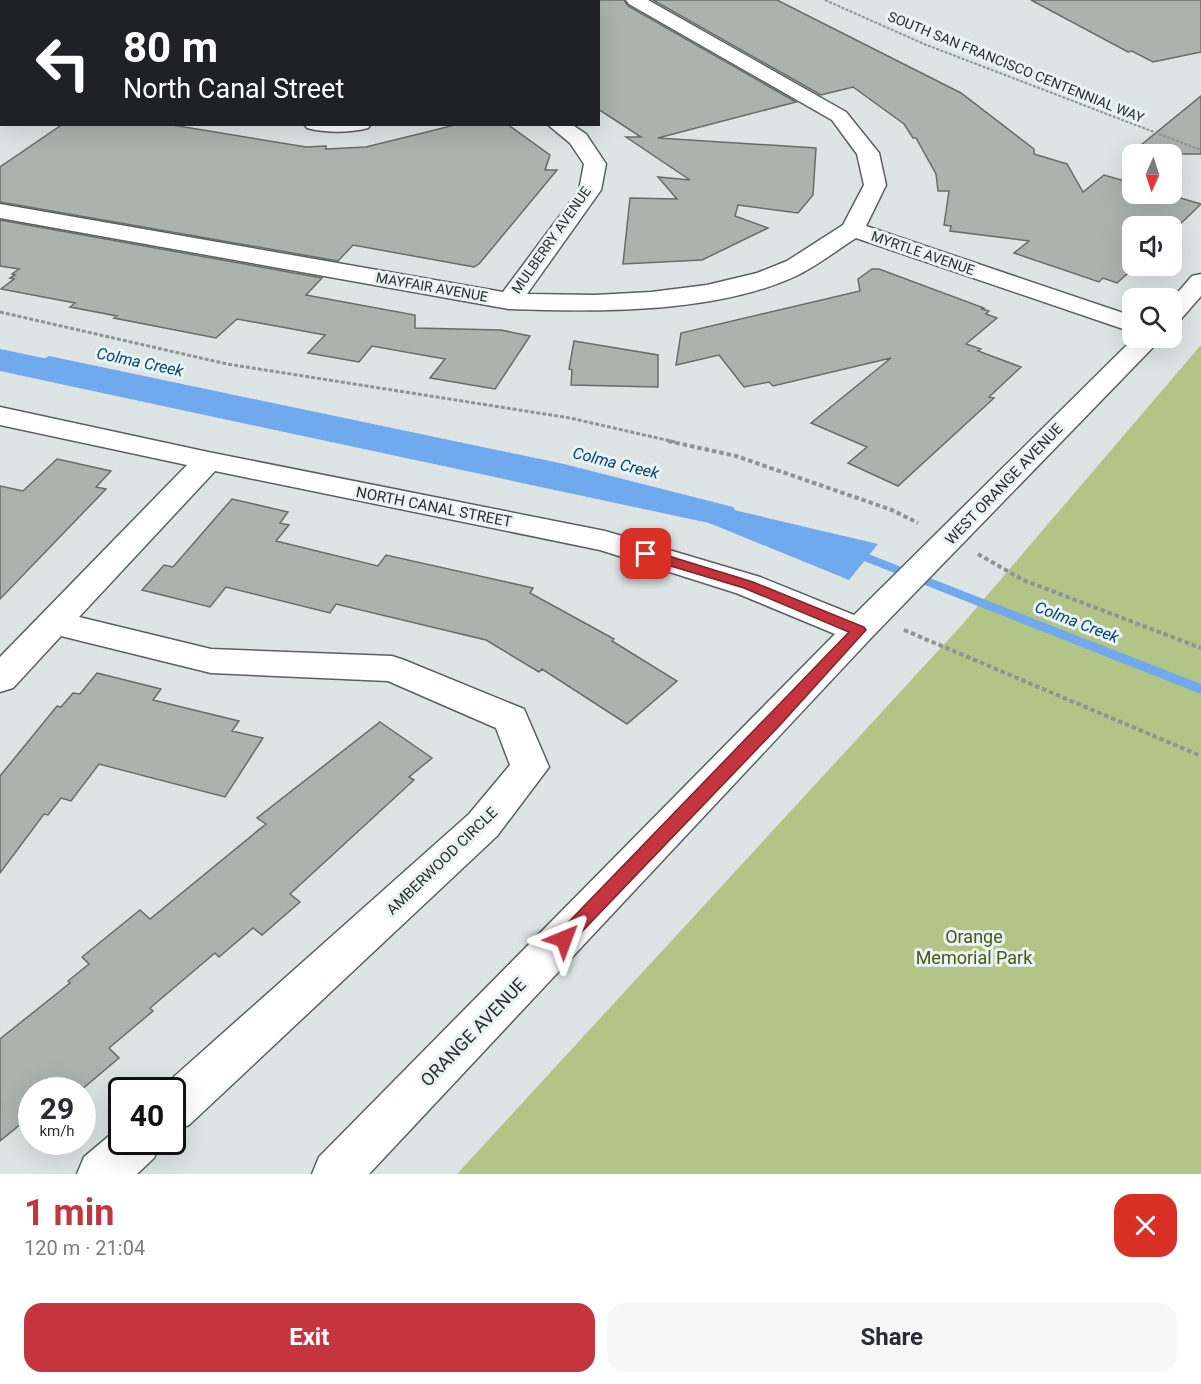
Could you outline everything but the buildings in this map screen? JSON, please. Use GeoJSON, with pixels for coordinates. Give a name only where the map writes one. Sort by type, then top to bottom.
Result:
{"type":"FeatureCollection","features":[{"type":"Feature","properties":{"kind":"street","name":"MYRTLE AVENUE"},"geometry":{"type":"LineString","coordinates":[[635,0],[839,116],[868,153],[875,185],[853,229],[1122,321]]}},
{"type":"Feature","properties":{"kind":"street","name":"MULBERRY AVENUE"},"geometry":{"type":"LineString","coordinates":[[509,301],[590,190],[595,164],[578,139],[560,126]]}},
{"type":"Feature","properties":{"kind":"street","name":"MAYFAIR AVENUE"},"geometry":{"type":"LineString","coordinates":[[0,211],[509,301],[595,304],[656,301],[712,293],[757,282],[795,267],[853,229]]}},
{"type":"Feature","properties":{"kind":"street"},"geometry":{"type":"LineString","coordinates":[[1182,303],[1201,281]]}},
{"type":"Feature","properties":{"kind":"street","name":"WEST ORANGE AVENUE"},"geometry":{"type":"LineString","coordinates":[[874,616],[1139,348]]}},
{"type":"Feature","properties":{"kind":"street","name":"NORTH CANAL STREET"},"geometry":{"type":"LineString","coordinates":[[0,416],[208,461],[605,541],[748,585],[874,616]]}},
{"type":"Feature","properties":{"kind":"street"},"geometry":{"type":"LineString","coordinates":[[0,679],[208,461]]}},
{"type":"Feature","properties":{"kind":"street","name":"ORANGE AVENUE"},"geometry":{"type":"LineString","coordinates":[[336,1174],[874,616]]}},
{"type":"Feature","properties":{"kind":"street","name":"AMBERWOOD CIRCLE"},"geometry":{"type":"LineString","coordinates":[[53,622],[211,661],[392,669],[511,719],[530,767],[483,825],[186,1096]]}},
{"type":"Feature","properties":{"kind":"street"},"geometry":{"type":"LineString","coordinates":[[101,1174],[122,1155]]}},
{"type":"Feature","properties":{"kind":"path","name":"SOUTH SAN FRANCISCO CENTENNIAL WAY"},"geometry":{"type":"LineString","coordinates":[[825,0],[924,44],[1201,150]]}},
{"type":"Feature","properties":{"kind":"path"},"geometry":{"type":"LineString","coordinates":[[0,312],[227,364],[570,418],[736,456],[892,510],[941,549],[1201,648]]}},
{"type":"Feature","properties":{"kind":"path"},"geometry":{"type":"LineString","coordinates":[[874,616],[1201,756]]}},
{"type":"Feature","properties":{"kind":"green space","name":"Orange Memorial Park"},"geometry":{"type":"Polygon","coordinates":[[[1201,345],[1201,1174],[457,1174],[960,627],[1201,345]]]}},
{"type":"Feature","properties":{"kind":"water"},"geometry":{"type":"Polygon","coordinates":[[[0,349],[420,436],[878,544],[849,580],[709,523],[0,371],[0,349]]]}},
{"type":"Feature","properties":{"kind":"waterway","name":"Colma Creek"},"geometry":{"type":"LineString","coordinates":[[49,359],[564,467],[729,509]]}},
{"type":"Feature","properties":{"kind":"waterway","name":"Colma Creek"},"geometry":{"type":"LineString","coordinates":[[853,552],[1201,689]]}},
{"type":"Feature","properties":{"kind":"route"},"geometry":{"type":"LineString","coordinates":[[564,939],[776,720],[859,630],[748,585],[646,554]]}}]}
